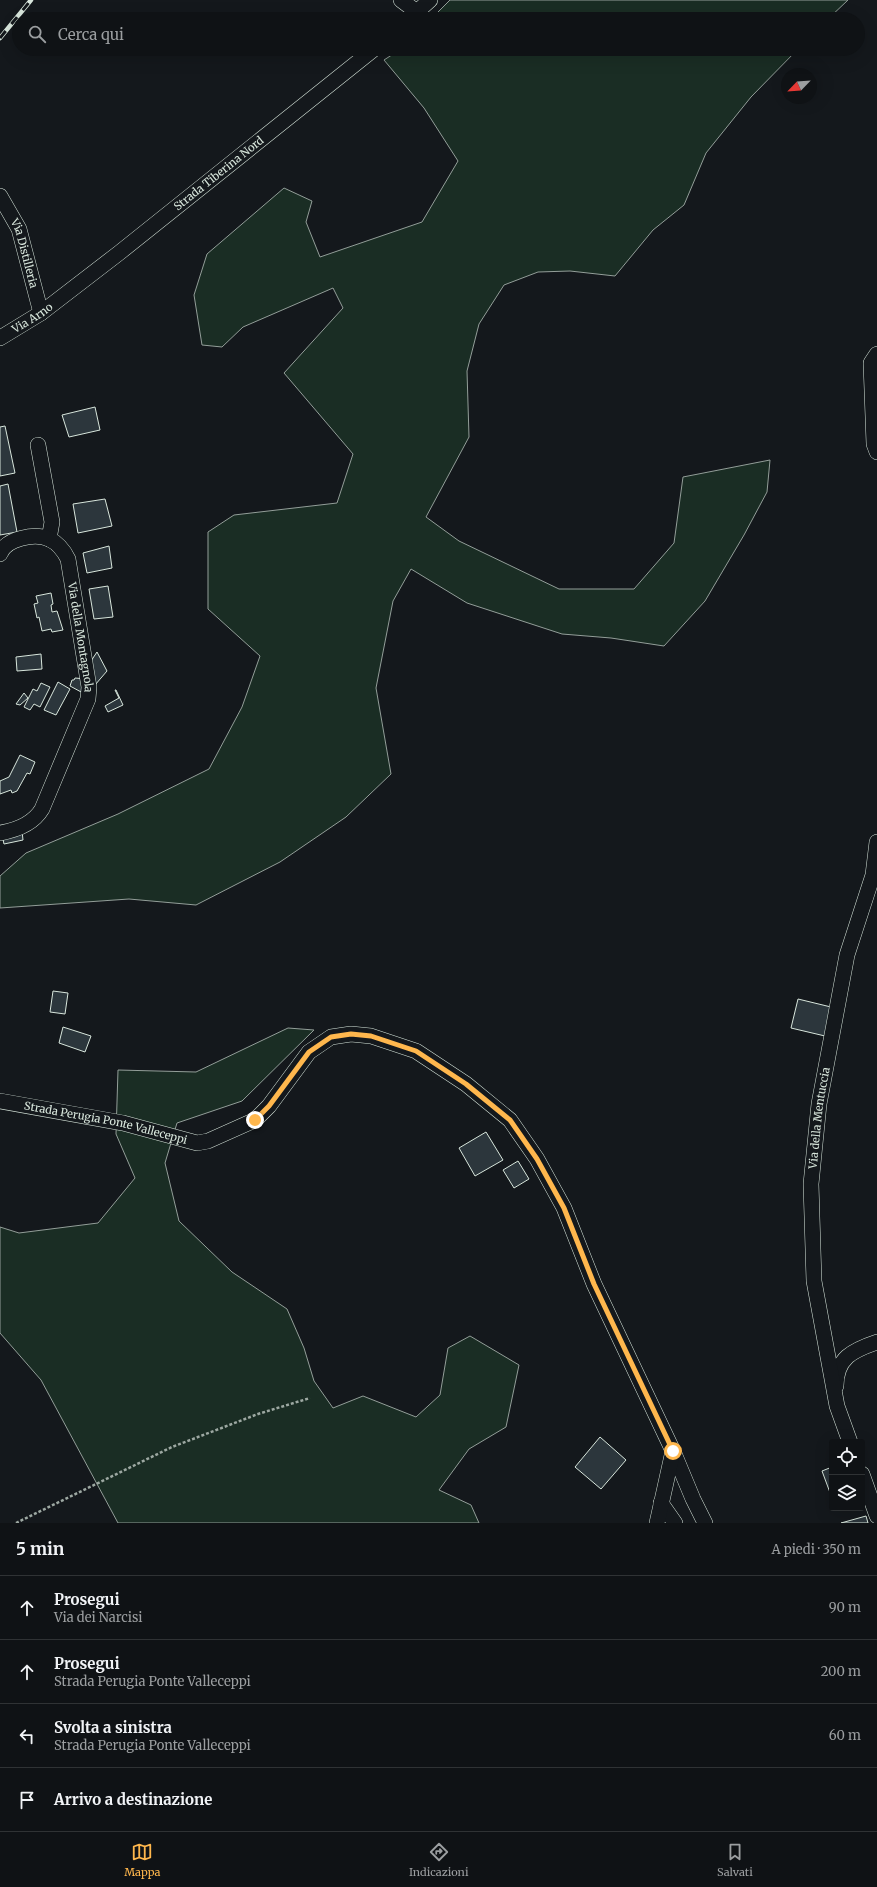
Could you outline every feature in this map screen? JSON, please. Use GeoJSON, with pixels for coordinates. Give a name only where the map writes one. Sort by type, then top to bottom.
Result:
{"type":"FeatureCollection","features":[{"type":"Feature","properties":{"kind":"street"},"geometry":{"type":"LineString","coordinates":[[401,0],[410,12]]}},
{"type":"Feature","properties":{"kind":"street"},"geometry":{"type":"LineString","coordinates":[[417,12],[430,0]]}},
{"type":"Feature","properties":{"kind":"street","name":"Strada Tiberina Nord"},"geometry":{"type":"LineString","coordinates":[[63,296],[242,157],[365,56]]}},
{"type":"Feature","properties":{"kind":"street","name":"Via Distilleria"},"geometry":{"type":"LineString","coordinates":[[0,196],[19,229],[41,313]]}},
{"type":"Feature","properties":{"kind":"street","name":"Via Arno"},"geometry":{"type":"LineString","coordinates":[[0,338],[41,313],[63,296]]}},
{"type":"Feature","properties":{"kind":"street"},"geometry":{"type":"LineString","coordinates":[[877,354],[871,363],[874,444],[877,452]]}},
{"type":"Feature","properties":{"kind":"street"},"geometry":{"type":"LineString","coordinates":[[0,554],[1,550],[13,540],[32,537],[49,539],[52,522],[38,445]]}},
{"type":"Feature","properties":{"kind":"street","name":"Via della Montagnola"},"geometry":{"type":"LineString","coordinates":[[0,833],[12,831],[37,817],[42,809],[88,699],[89,687],[68,559],[62,548],[49,539]]}},
{"type":"Feature","properties":{"kind":"street","name":"Via della Mentuccia"},"geometry":{"type":"LineString","coordinates":[[849,1439],[841,1421],[835,1399],[814,1281],[811,1184],[819,1104],[847,956],[873,875],[877,842]]}},
{"type":"Feature","properties":{"kind":"street","name":"Strada Perugia Ponte Valleceppi"},"geometry":{"type":"LineString","coordinates":[[0,1101],[123,1123],[197,1143],[208,1142],[255,1120],[269,1106],[309,1052],[331,1037],[351,1034],[371,1036],[416,1051],[466,1084],[510,1120],[537,1159],[564,1208],[594,1284],[673,1451],[693,1499],[705,1523]]}},
{"type":"Feature","properties":{"kind":"street","name":"Via della Mentuccia"},"geometry":{"type":"LineString","coordinates":[[835,1399],[836,1376],[842,1360],[856,1350],[877,1342]]}},
{"type":"Feature","properties":{"kind":"street"},"geometry":{"type":"LineString","coordinates":[[657,1523],[673,1451]]}},
{"type":"Feature","properties":{"kind":"street"},"geometry":{"type":"LineString","coordinates":[[862,1475],[877,1516]]}},
{"type":"Feature","properties":{"kind":"street"},"geometry":{"type":"LineString","coordinates":[[661,1502],[675,1523]]}},
{"type":"Feature","properties":{"kind":"path"},"geometry":{"type":"LineString","coordinates":[[16,1523],[172,1447],[258,1414],[310,1398]]}},
{"type":"Feature","properties":{"kind":"green space"},"geometry":{"type":"Polygon","coordinates":[[[450,0],[848,0],[835,12],[438,12],[450,0]]]}},
{"type":"Feature","properties":{"kind":"green space"},"geometry":{"type":"Polygon","coordinates":[[[390,56],[791,56],[751,97],[706,153],[684,205],[653,230],[615,276],[570,271],[538,272],[504,285],[479,324],[467,371],[469,437],[426,517],[459,541],[559,589],[634,589],[674,543],[683,477],[770,460],[767,492],[744,535],[705,601],[664,646],[611,638],[562,634],[467,603],[411,569],[393,601],[376,688],[391,774],[346,817],[280,862],[196,905],[129,899],[0,908],[0,876],[26,853],[118,814],[209,769],[242,707],[260,656],[208,609],[208,532],[234,515],[337,503],[353,454],[284,373],[343,308],[333,288],[243,327],[222,347],[202,345],[194,295],[207,254],[284,188],[312,201],[306,222],[320,257],[422,222],[458,161],[424,108],[384,60],[390,56]]]}},
{"type":"Feature","properties":{"kind":"green space"},"geometry":{"type":"Polygon","coordinates":[[[288,1028],[314,1030],[242,1101],[177,1123],[165,1163],[179,1221],[232,1272],[287,1309],[304,1348],[314,1381],[333,1408],[363,1396],[416,1417],[440,1395],[448,1348],[470,1336],[519,1365],[506,1427],[469,1449],[439,1490],[471,1505],[479,1523],[118,1523],[41,1380],[0,1333],[0,1227],[19,1233],[98,1223],[135,1178],[116,1134],[118,1070],[196,1072],[288,1028]]]}},
{"type":"Feature","properties":{"kind":"building"},"geometry":{"type":"Polygon","coordinates":[[[95,407],[100,430],[69,437],[62,415],[95,407]]]}},
{"type":"Feature","properties":{"kind":"building"},"geometry":{"type":"Polygon","coordinates":[[[5,426],[15,473],[0,476],[0,427],[5,426]]]}},
{"type":"Feature","properties":{"kind":"building"},"geometry":{"type":"Polygon","coordinates":[[[8,484],[17,532],[0,535],[0,486],[8,484]]]}},
{"type":"Feature","properties":{"kind":"building"},"geometry":{"type":"Polygon","coordinates":[[[105,499],[112,526],[78,533],[73,504],[105,499]]]}},
{"type":"Feature","properties":{"kind":"building"},"geometry":{"type":"Polygon","coordinates":[[[109,546],[112,568],[87,573],[83,553],[109,546]]]}},
{"type":"Feature","properties":{"kind":"building"},"geometry":{"type":"Polygon","coordinates":[[[108,586],[113,617],[94,619],[89,589],[108,586]]]}},
{"type":"Feature","properties":{"kind":"building"},"geometry":{"type":"Polygon","coordinates":[[[51,593],[53,604],[51,605],[52,612],[57,611],[63,630],[52,632],[51,629],[42,631],[34,604],[38,603],[36,596],[51,593]]]}},
{"type":"Feature","properties":{"kind":"building"},"geometry":{"type":"Polygon","coordinates":[[[97,652],[107,671],[95,685],[90,679],[95,675],[90,670],[89,664],[97,652]]]}},
{"type":"Feature","properties":{"kind":"building"},"geometry":{"type":"Polygon","coordinates":[[[41,654],[42,669],[17,671],[16,657],[41,654]]]}},
{"type":"Feature","properties":{"kind":"building"},"geometry":{"type":"Polygon","coordinates":[[[75,678],[86,679],[83,693],[70,686],[72,680],[75,678]]]}},
{"type":"Feature","properties":{"kind":"building"},"geometry":{"type":"Polygon","coordinates":[[[58,682],[70,689],[56,715],[44,710],[58,682]]]}},
{"type":"Feature","properties":{"kind":"building"},"geometry":{"type":"Polygon","coordinates":[[[41,683],[50,687],[40,707],[34,704],[30,710],[24,707],[33,689],[37,691],[41,683]]]}},
{"type":"Feature","properties":{"kind":"building"},"geometry":{"type":"Polygon","coordinates":[[[115,690],[123,705],[108,712],[105,706],[119,698],[115,690]]]}},
{"type":"Feature","properties":{"kind":"building"},"geometry":{"type":"Polygon","coordinates":[[[24,693],[28,698],[20,705],[16,704],[24,693]]]}},
{"type":"Feature","properties":{"kind":"building"},"geometry":{"type":"Polygon","coordinates":[[[20,755],[35,762],[30,774],[27,773],[17,791],[12,793],[11,790],[0,794],[0,781],[9,777],[20,755]]]}},
{"type":"Feature","properties":{"kind":"building"},"geometry":{"type":"Polygon","coordinates":[[[22,831],[23,840],[4,844],[2,835],[22,831]]]}},
{"type":"Feature","properties":{"kind":"building"},"geometry":{"type":"Polygon","coordinates":[[[53,991],[68,993],[65,1014],[50,1012],[53,991]]]}},
{"type":"Feature","properties":{"kind":"building"},"geometry":{"type":"Polygon","coordinates":[[[798,999],[831,1007],[825,1036],[791,1028],[798,999]]]}},
{"type":"Feature","properties":{"kind":"building"},"geometry":{"type":"Polygon","coordinates":[[[63,1027],[91,1036],[85,1052],[59,1043],[63,1027]]]}},
{"type":"Feature","properties":{"kind":"building"},"geometry":{"type":"Polygon","coordinates":[[[486,1132],[503,1160],[475,1176],[459,1148],[486,1132]]]}},
{"type":"Feature","properties":{"kind":"building"},"geometry":{"type":"Polygon","coordinates":[[[518,1161],[529,1179],[514,1188],[503,1170],[518,1161]]]}},
{"type":"Feature","properties":{"kind":"building"},"geometry":{"type":"Polygon","coordinates":[[[600,1437],[626,1460],[601,1489],[575,1467],[600,1437]]]}},
{"type":"Feature","properties":{"kind":"building"},"geometry":{"type":"Polygon","coordinates":[[[829,1468],[829,1490],[822,1471],[829,1468]]]}},
{"type":"Feature","properties":{"kind":"building"},"geometry":{"type":"Polygon","coordinates":[[[866,1516],[868,1523],[841,1523],[866,1516]]]}},
{"type":"Feature","properties":{"kind":"railway"},"geometry":{"type":"LineString","coordinates":[[21,12],[31,0]]}},
{"type":"Feature","properties":{"kind":"railway"},"geometry":{"type":"LineString","coordinates":[[0,38],[12,23]]}},
{"type":"Feature","properties":{"kind":"route"},"geometry":{"type":"LineString","coordinates":[[255,1120],[269,1106],[309,1052],[331,1037],[351,1034],[371,1036],[416,1051],[466,1084],[510,1120],[537,1159],[564,1208],[594,1284],[673,1451]]}}]}
